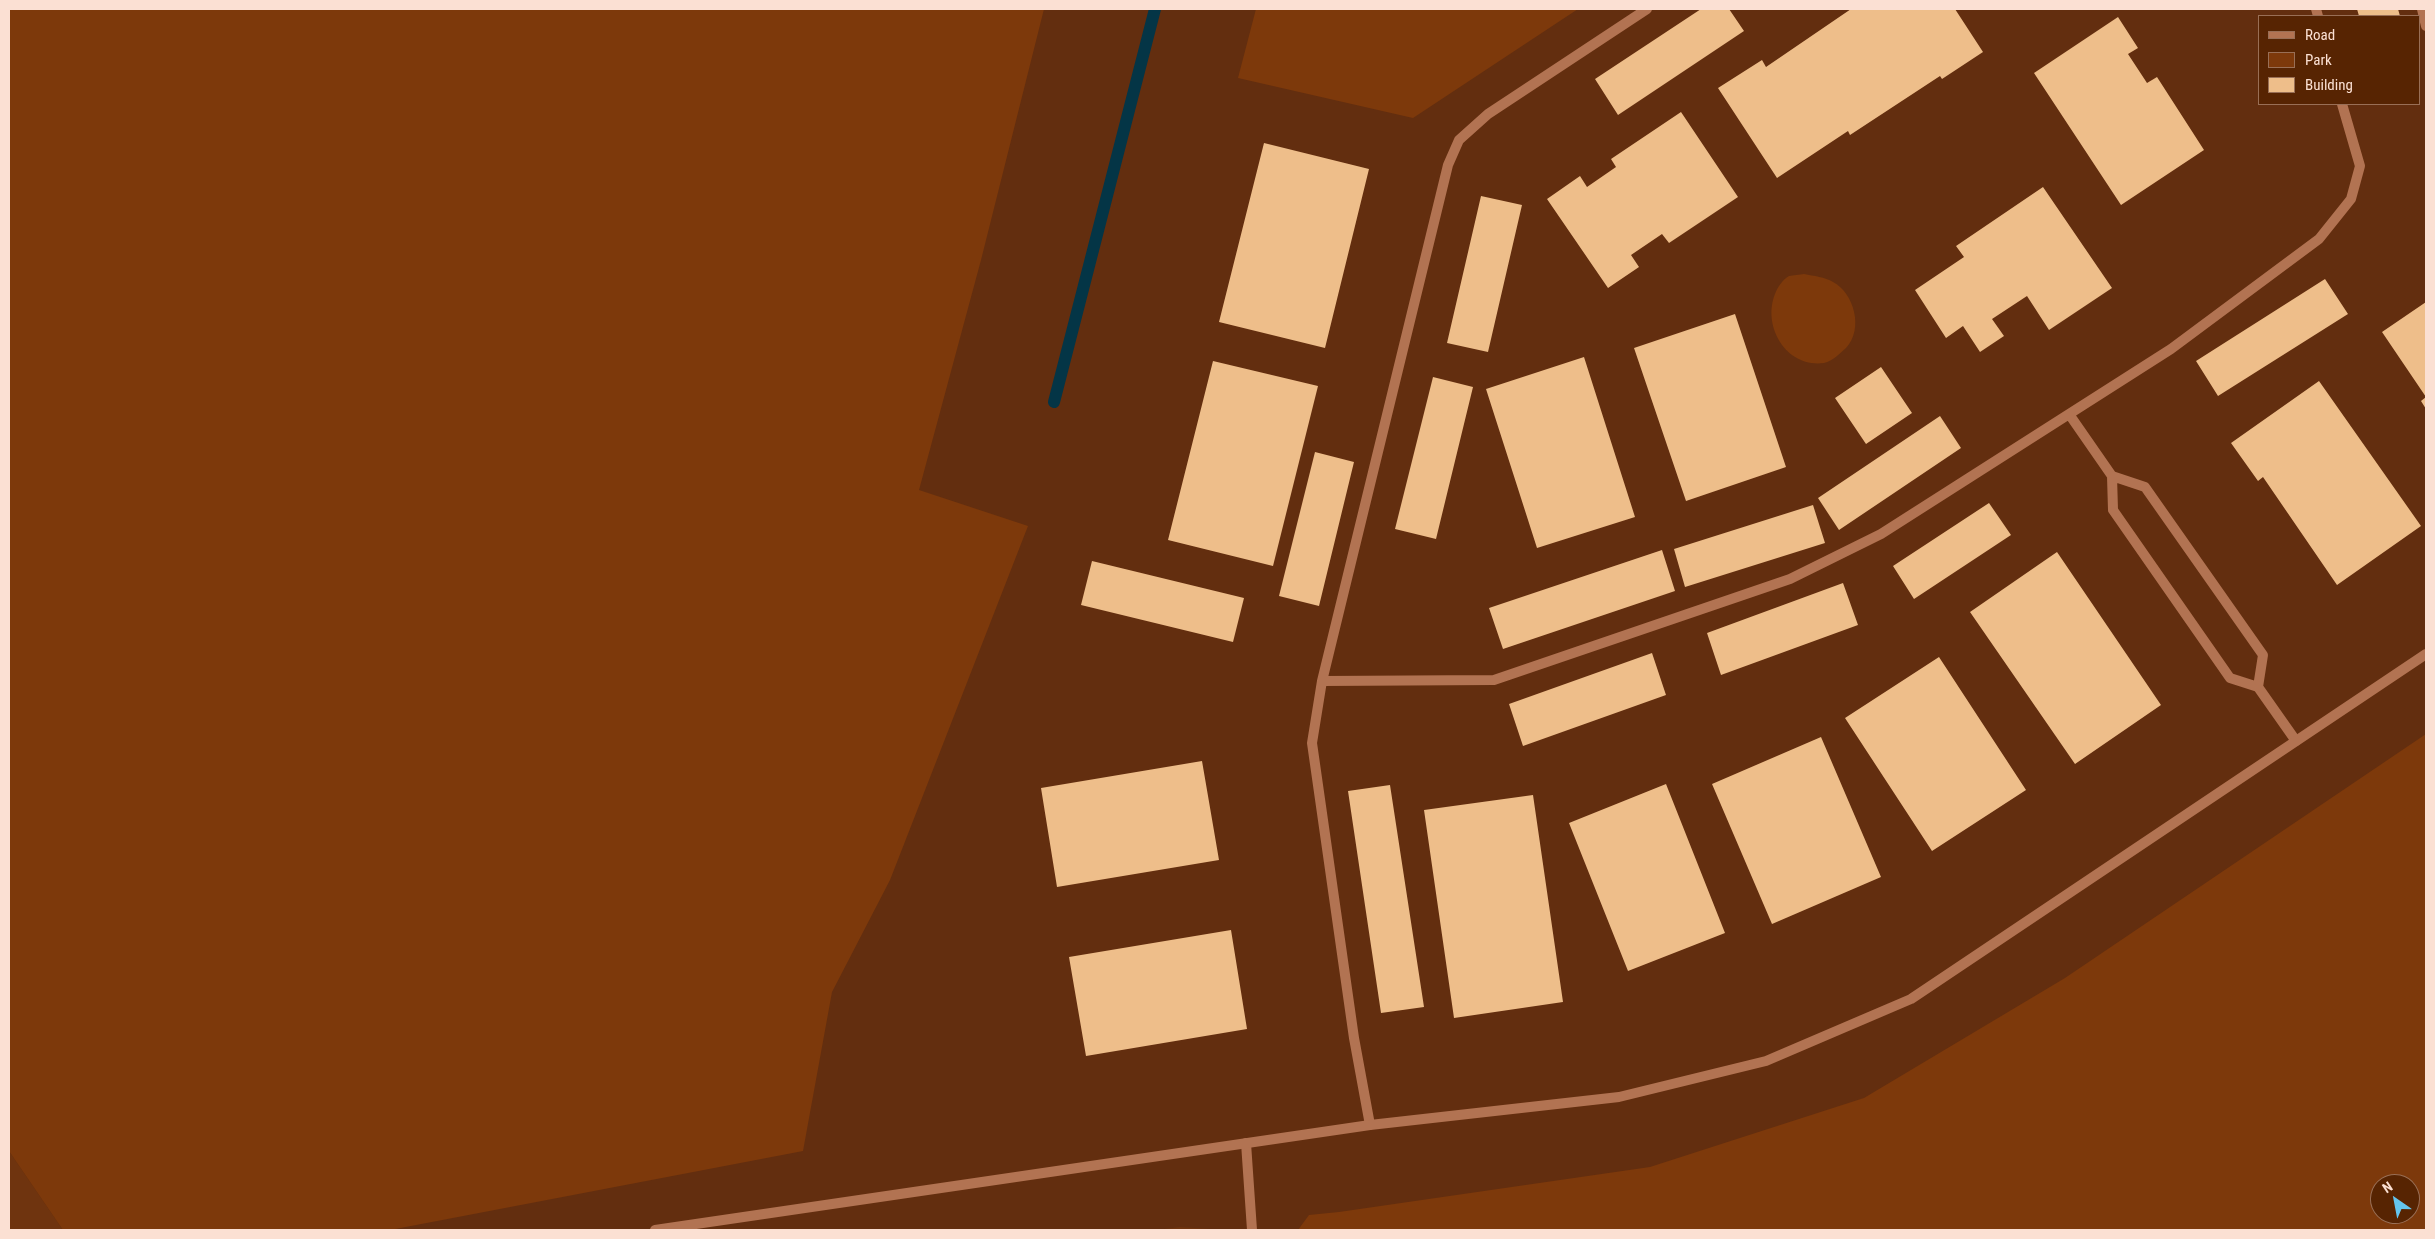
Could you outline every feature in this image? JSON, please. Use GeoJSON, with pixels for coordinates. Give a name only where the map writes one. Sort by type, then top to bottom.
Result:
{"type":"FeatureCollection","features":[{"type":"Feature","properties":{"kind":"street"},"geometry":{"type":"LineString","coordinates":[[1370,1125],[1354,1038],[1312,743],[1322,681],[1448,165],[1459,140],[1488,114],[1647,9]]}},
{"type":"Feature","properties":{"kind":"street"},"geometry":{"type":"LineString","coordinates":[[2422,9],[2426,26]]}},
{"type":"Feature","properties":{"kind":"street"},"geometry":{"type":"LineString","coordinates":[[1322,681],[1494,680],[1790,578],[1881,534],[2171,349],[2319,239],[2351,199],[2360,166],[2342,105]]}},
{"type":"Feature","properties":{"kind":"street"},"geometry":{"type":"LineString","coordinates":[[2069,414],[2112,476],[2113,510],[2224,670],[2230,678],[2258,688],[2296,741]]}},
{"type":"Feature","properties":{"kind":"street"},"geometry":{"type":"LineString","coordinates":[[2112,476],[2145,487],[2263,655],[2258,688]]}},
{"type":"Feature","properties":{"kind":"street"},"geometry":{"type":"LineString","coordinates":[[654,1230],[1370,1125],[1619,1097],[1766,1061],[1911,999],[2426,654]]}},
{"type":"Feature","properties":{"kind":"street"},"geometry":{"type":"LineString","coordinates":[[1246,1143],[1252,1230]]}},
{"type":"Feature","properties":{"kind":"shaded area"},"geometry":{"type":"Polygon","coordinates":[[[9,1151],[63,1230],[9,1230],[9,1151]]]}},
{"type":"Feature","properties":{"kind":"shaded area"},"geometry":{"type":"Polygon","coordinates":[[[1180,1227],[1225,1230],[1157,1230],[1180,1227]]]}},
{"type":"Feature","properties":{"kind":"green space"},"geometry":{"type":"Polygon","coordinates":[[[9,9],[1044,9],[981,260],[919,490],[1028,526],[890,880],[832,992],[803,1151],[390,1230],[63,1230],[9,1151],[9,9]]]}},
{"type":"Feature","properties":{"kind":"green space"},"geometry":{"type":"Polygon","coordinates":[[[1256,9],[1578,9],[1413,118],[1238,78],[1256,9]]]}},
{"type":"Feature","properties":{"kind":"green space"},"geometry":{"type":"Polygon","coordinates":[[[1804,274],[1826,279],[1840,287],[1846,294],[1854,312],[1855,331],[1851,340],[1846,348],[1836,357],[1824,363],[1810,363],[1798,359],[1788,352],[1780,342],[1772,319],[1772,306],[1780,284],[1789,276],[1804,274]]]}},
{"type":"Feature","properties":{"kind":"green space"},"geometry":{"type":"Polygon","coordinates":[[[2426,734],[2426,1230],[1298,1230],[1309,1215],[1650,1167],[1864,1098],[2065,978],[2426,734]]]}},
{"type":"Feature","properties":{"kind":"building"},"geometry":{"type":"Polygon","coordinates":[[[1701,9],[1729,9],[1744,31],[1618,115],[1595,79],[1701,9]]]}},
{"type":"Feature","properties":{"kind":"building"},"geometry":{"type":"Polygon","coordinates":[[[1851,9],[1955,9],[1983,52],[1942,79],[1940,76],[1850,135],[1848,131],[1777,178],[1718,88],[1762,60],[1766,67],[1851,9]]]}},
{"type":"Feature","properties":{"kind":"building"},"geometry":{"type":"Polygon","coordinates":[[[2357,9],[2398,9],[2400,15],[2359,15],[2357,9]]]}},
{"type":"Feature","properties":{"kind":"building"},"geometry":{"type":"Polygon","coordinates":[[[2118,17],[2138,48],[2128,54],[2147,83],[2157,77],[2204,150],[2121,205],[2034,73],[2118,17]]]}},
{"type":"Feature","properties":{"kind":"building"},"geometry":{"type":"Polygon","coordinates":[[[1681,112],[1738,197],[1669,243],[1662,234],[1631,255],[1639,267],[1608,288],[1547,199],[1580,176],[1587,187],[1616,167],[1611,159],[1681,112]]]}},
{"type":"Feature","properties":{"kind":"building"},"geometry":{"type":"Polygon","coordinates":[[[1264,143],[1369,169],[1325,348],[1219,322],[1264,143]]]}},
{"type":"Feature","properties":{"kind":"building"},"geometry":{"type":"Polygon","coordinates":[[[2043,187],[2112,288],[2049,330],[2027,296],[1992,319],[2004,336],[1980,352],[1963,326],[1946,338],[1915,290],[1964,257],[1956,246],[2043,187]]]}},
{"type":"Feature","properties":{"kind":"building"},"geometry":{"type":"Polygon","coordinates":[[[1481,196],[1522,205],[1488,352],[1447,343],[1481,196]]]}},
{"type":"Feature","properties":{"kind":"building"},"geometry":{"type":"Polygon","coordinates":[[[2325,279],[2348,314],[2218,396],[2196,361],[2325,279]]]}},
{"type":"Feature","properties":{"kind":"building"},"geometry":{"type":"Polygon","coordinates":[[[2426,302],[2426,397],[2382,332],[2426,302]]]}},
{"type":"Feature","properties":{"kind":"building"},"geometry":{"type":"Polygon","coordinates":[[[1735,314],[1786,467],[1686,501],[1634,348],[1735,314]]]}},
{"type":"Feature","properties":{"kind":"building"},"geometry":{"type":"Polygon","coordinates":[[[1584,357],[1635,517],[1537,548],[1486,389],[1584,357]]]}},
{"type":"Feature","properties":{"kind":"building"},"geometry":{"type":"Polygon","coordinates":[[[1213,361],[1318,386],[1273,566],[1168,540],[1213,361]]]}},
{"type":"Feature","properties":{"kind":"building"},"geometry":{"type":"Polygon","coordinates":[[[1881,367],[1912,413],[1866,444],[1835,398],[1881,367]]]}},
{"type":"Feature","properties":{"kind":"building"},"geometry":{"type":"Polygon","coordinates":[[[1433,377],[1473,387],[1436,539],[1395,529],[1433,377]]]}},
{"type":"Feature","properties":{"kind":"building"},"geometry":{"type":"Polygon","coordinates":[[[2319,381],[2421,526],[2337,585],[2263,477],[2258,481],[2231,443],[2319,381]]]}},
{"type":"Feature","properties":{"kind":"building"},"geometry":{"type":"Polygon","coordinates":[[[2426,397],[2426,409],[2421,401],[2426,397]]]}},
{"type":"Feature","properties":{"kind":"building"},"geometry":{"type":"Polygon","coordinates":[[[1940,416],[1961,448],[1839,530],[1818,498],[1940,416]]]}},
{"type":"Feature","properties":{"kind":"building"},"geometry":{"type":"Polygon","coordinates":[[[1315,452],[1354,462],[1319,606],[1279,596],[1315,452]]]}},
{"type":"Feature","properties":{"kind":"building"},"geometry":{"type":"Polygon","coordinates":[[[1989,503],[2011,535],[1914,599],[1893,566],[1989,503]]]}},
{"type":"Feature","properties":{"kind":"building"},"geometry":{"type":"Polygon","coordinates":[[[1813,505],[1825,543],[1685,587],[1674,549],[1813,505]]]}},
{"type":"Feature","properties":{"kind":"building"},"geometry":{"type":"Polygon","coordinates":[[[1662,550],[1675,591],[1503,649],[1489,608],[1662,550]]]}},
{"type":"Feature","properties":{"kind":"building"},"geometry":{"type":"Polygon","coordinates":[[[2057,552],[2161,705],[2075,764],[1970,612],[2057,552]]]}},
{"type":"Feature","properties":{"kind":"building"},"geometry":{"type":"Polygon","coordinates":[[[1092,561],[1244,598],[1233,642],[1081,605],[1092,561]]]}},
{"type":"Feature","properties":{"kind":"building"},"geometry":{"type":"Polygon","coordinates":[[[1843,583],[1858,625],[1721,675],[1707,633],[1843,583]]]}},
{"type":"Feature","properties":{"kind":"building"},"geometry":{"type":"Polygon","coordinates":[[[1652,653],[1666,695],[1523,746],[1509,704],[1652,653]]]}},
{"type":"Feature","properties":{"kind":"building"},"geometry":{"type":"Polygon","coordinates":[[[1939,657],[2026,790],[1932,851],[1845,718],[1939,657]]]}},
{"type":"Feature","properties":{"kind":"building"},"geometry":{"type":"Polygon","coordinates":[[[1821,737],[1881,877],[1772,924],[1712,784],[1821,737]]]}},
{"type":"Feature","properties":{"kind":"building"},"geometry":{"type":"Polygon","coordinates":[[[1202,761],[1219,860],[1057,887],[1041,788],[1202,761]]]}},
{"type":"Feature","properties":{"kind":"building"},"geometry":{"type":"Polygon","coordinates":[[[1666,784],[1725,933],[1628,971],[1569,823],[1666,784]]]}},
{"type":"Feature","properties":{"kind":"building"},"geometry":{"type":"Polygon","coordinates":[[[1390,785],[1424,1007],[1381,1013],[1348,791],[1390,785]]]}},
{"type":"Feature","properties":{"kind":"building"},"geometry":{"type":"Polygon","coordinates":[[[1533,795],[1563,1002],[1454,1018],[1424,810],[1533,795]]]}},
{"type":"Feature","properties":{"kind":"building"},"geometry":{"type":"Polygon","coordinates":[[[1231,930],[1247,1029],[1086,1056],[1069,957],[1231,930]]]}},
{"type":"Feature","properties":{"kind":"waterway"},"geometry":{"type":"LineString","coordinates":[[1054,402],[1155,9]]}}]}
